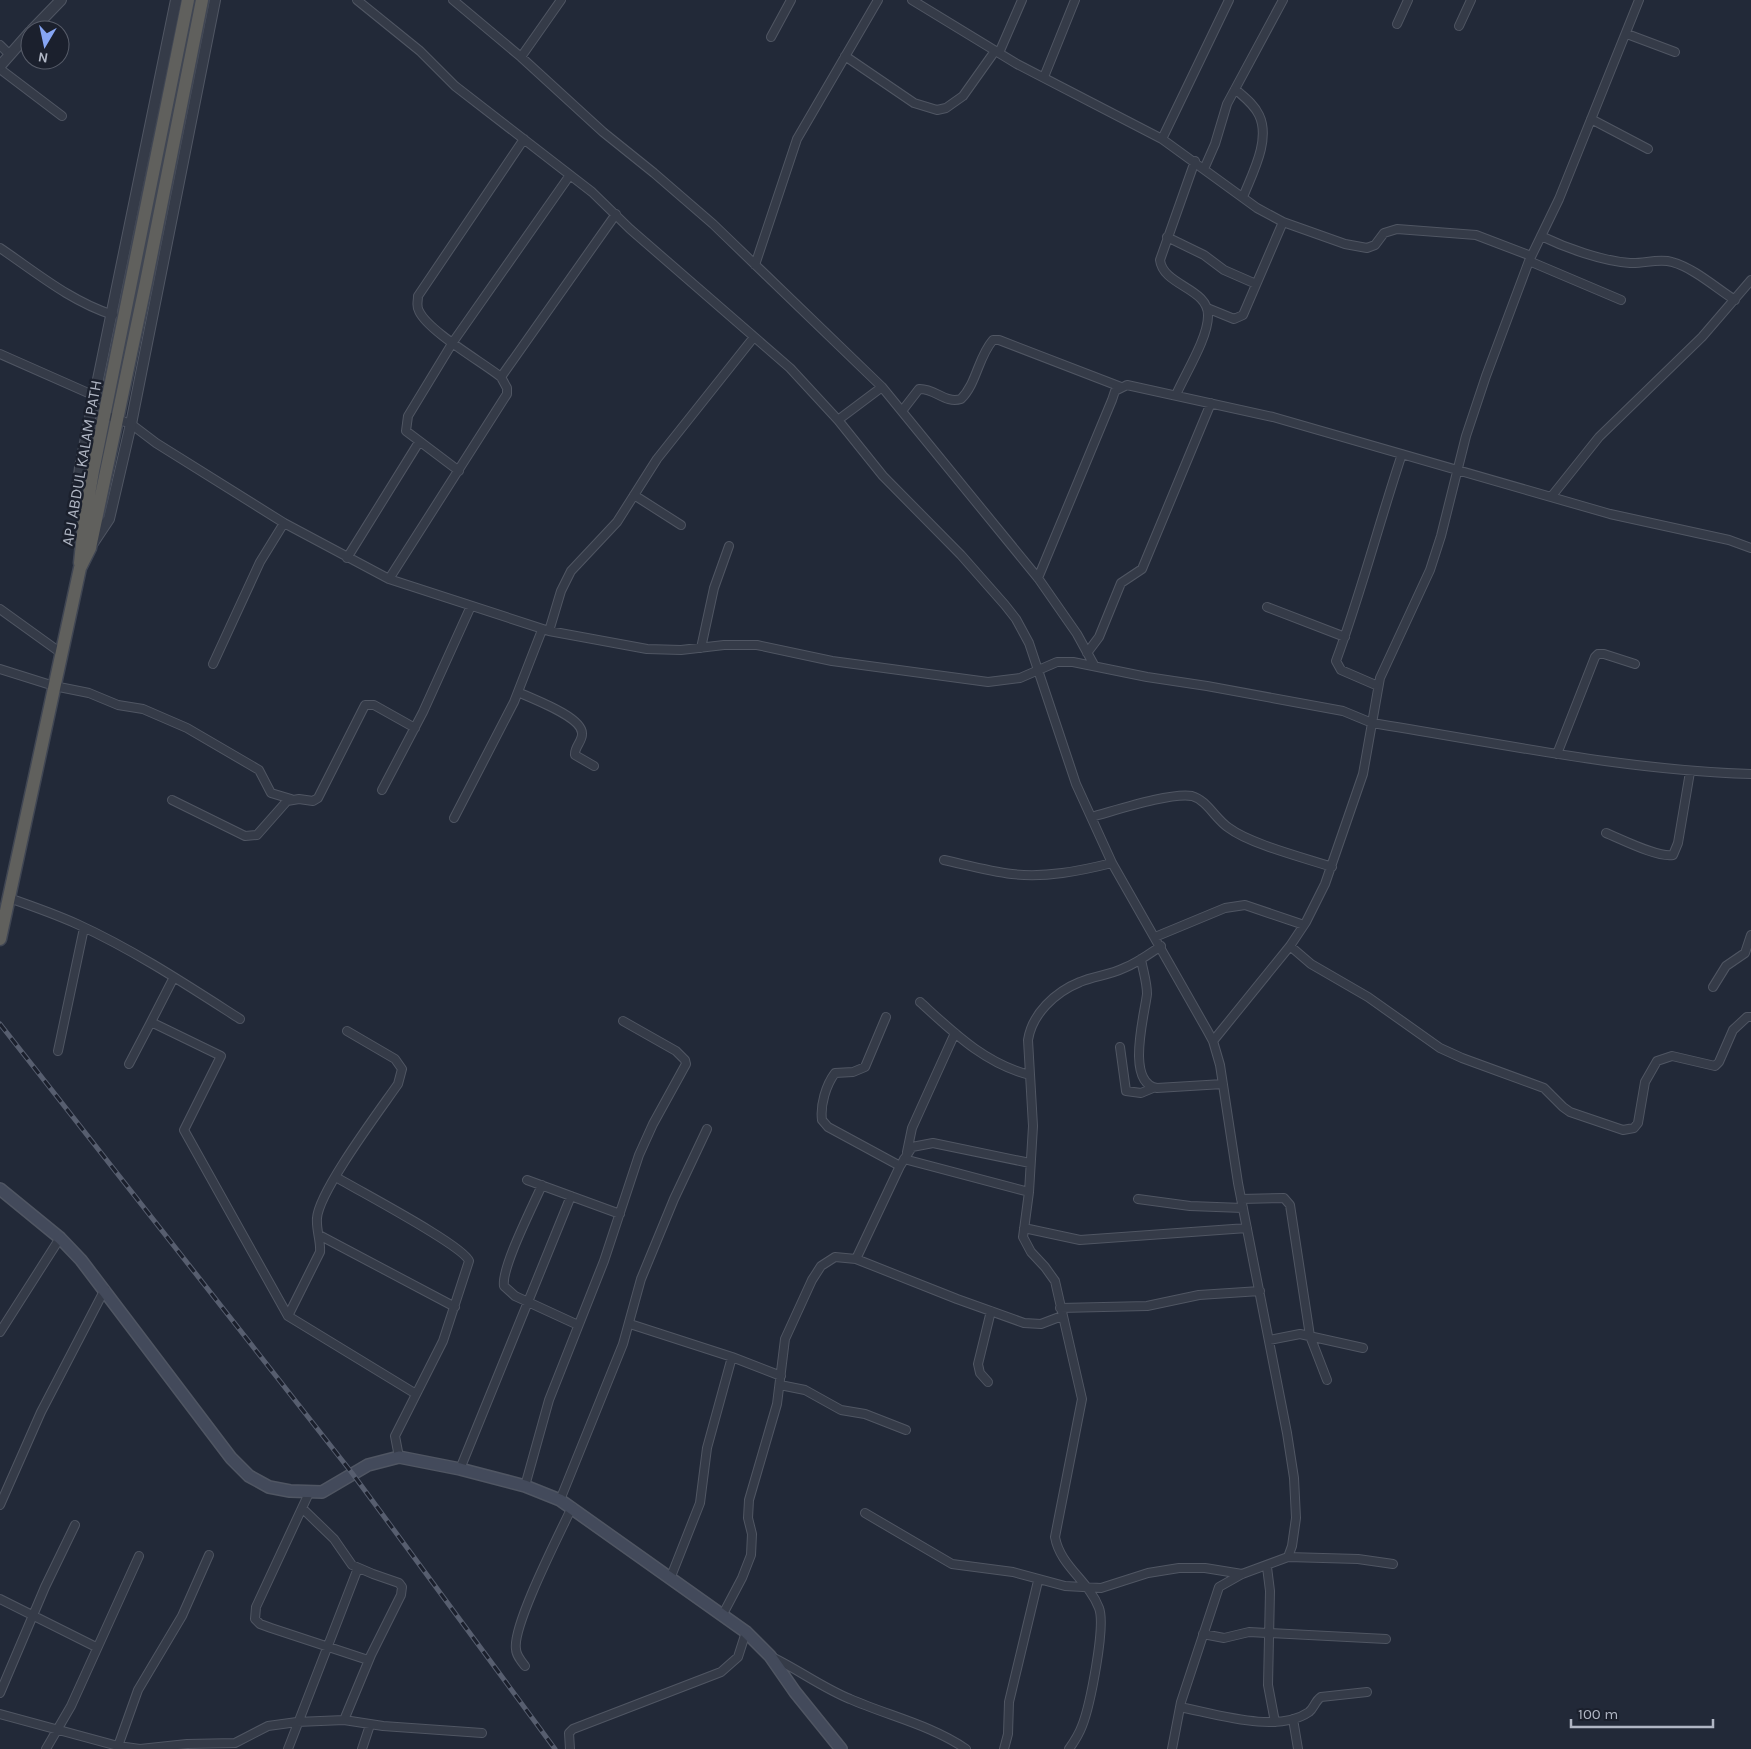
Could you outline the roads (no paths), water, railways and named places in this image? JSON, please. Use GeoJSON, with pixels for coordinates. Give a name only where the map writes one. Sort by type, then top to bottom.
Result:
{"type":"FeatureCollection","features":[{"type":"Feature","properties":{"kind":"highway","name":"APJ ABDUL KALAM PATH"},"geometry":{"type":"LineString","coordinates":[[80,568],[84,524],[104,415],[118,354],[188,0]]}},
{"type":"Feature","properties":{"kind":"highway","name":"APJ ABDUL KALAM PATH"},"geometry":{"type":"LineString","coordinates":[[80,568],[90,548],[130,362],[202,0]]}},
{"type":"Feature","properties":{"kind":"highway"},"geometry":{"type":"LineString","coordinates":[[118,354],[141,369]]}},
{"type":"Feature","properties":{"kind":"highway"},"geometry":{"type":"LineString","coordinates":[[0,939],[80,568]]}},
{"type":"Feature","properties":{"kind":"main road"},"geometry":{"type":"LineString","coordinates":[[0,1189],[60,1238],[105,1289],[231,1458],[249,1476],[269,1487],[309,1493],[322,1492],[368,1465],[399,1457],[460,1469],[525,1486],[560,1500],[746,1632],[770,1656],[795,1692],[841,1749]]}},
{"type":"Feature","properties":{"kind":"street"},"geometry":{"type":"LineString","coordinates":[[41,20],[60,0]]}},
{"type":"Feature","properties":{"kind":"street"},"geometry":{"type":"LineString","coordinates":[[84,524],[77,495],[80,467],[113,315],[176,0]]}},
{"type":"Feature","properties":{"kind":"street"},"geometry":{"type":"LineString","coordinates":[[90,548],[109,519],[131,424],[215,0]]}},
{"type":"Feature","properties":{"kind":"street"},"geometry":{"type":"LineString","coordinates":[[357,0],[420,51],[455,86],[570,175],[616,214],[790,368],[838,420],[889,483],[961,555],[1016,618],[1024,631],[1039,670],[1071,770],[1112,863],[1214,1041],[1223,1084],[1241,1199],[1287,1432],[1295,1495],[1295,1530],[1288,1557]]}},
{"type":"Feature","properties":{"kind":"street"},"geometry":{"type":"LineString","coordinates":[[453,0],[521,57],[577,110],[654,173],[755,264],[882,387],[1038,578],[1094,665]]}},
{"type":"Feature","properties":{"kind":"street"},"geometry":{"type":"LineString","coordinates":[[521,57],[561,0]]}},
{"type":"Feature","properties":{"kind":"street"},"geometry":{"type":"LineString","coordinates":[[771,37],[791,0]]}},
{"type":"Feature","properties":{"kind":"street"},"geometry":{"type":"LineString","coordinates":[[755,264],[797,139],[878,0]]}},
{"type":"Feature","properties":{"kind":"street"},"geometry":{"type":"LineString","coordinates":[[912,0],[997,52],[1162,139],[1243,198],[1282,222],[1345,244],[1367,248],[1375,245],[1384,233],[1397,229],[1476,235],[1621,300]]}},
{"type":"Feature","properties":{"kind":"street"},"geometry":{"type":"LineString","coordinates":[[845,56],[914,103],[937,110],[951,106],[963,96],[997,52],[1022,0]]}},
{"type":"Feature","properties":{"kind":"street"},"geometry":{"type":"LineString","coordinates":[[1044,77],[1074,0]]}},
{"type":"Feature","properties":{"kind":"street"},"geometry":{"type":"LineString","coordinates":[[1162,139],[1228,0]]}},
{"type":"Feature","properties":{"kind":"street"},"geometry":{"type":"LineString","coordinates":[[1204,169],[1235,89],[1283,0]]}},
{"type":"Feature","properties":{"kind":"street"},"geometry":{"type":"LineString","coordinates":[[1397,24],[1408,0]]}},
{"type":"Feature","properties":{"kind":"street"},"geometry":{"type":"LineString","coordinates":[[1459,26],[1472,0]]}},
{"type":"Feature","properties":{"kind":"street"},"geometry":{"type":"LineString","coordinates":[[1214,1041],[1304,926],[1319,898],[1332,867],[1363,774],[1378,686],[1389,655],[1430,570],[1442,536],[1457,470],[1475,409],[1530,258],[1559,199],[1627,34],[1639,0]]}},
{"type":"Feature","properties":{"kind":"street"},"geometry":{"type":"LineString","coordinates":[[1627,34],[1675,52]]}},
{"type":"Feature","properties":{"kind":"street"},"geometry":{"type":"LineString","coordinates":[[20,42],[0,67],[62,116]]}},
{"type":"Feature","properties":{"kind":"street"},"geometry":{"type":"LineString","coordinates":[[0,45],[9,54]]}},
{"type":"Feature","properties":{"kind":"street"},"geometry":{"type":"LineString","coordinates":[[1235,89],[1255,108],[1260,116],[1262,133],[1259,154],[1243,198]]}},
{"type":"Feature","properties":{"kind":"street"},"geometry":{"type":"LineString","coordinates":[[1591,119],[1648,149]]}},
{"type":"Feature","properties":{"kind":"street"},"geometry":{"type":"LineString","coordinates":[[389,579],[507,394],[507,388],[501,377],[453,342],[419,313],[417,306],[418,296],[524,139]]}},
{"type":"Feature","properties":{"kind":"street"},"geometry":{"type":"LineString","coordinates":[[1176,395],[1203,335],[1208,315],[1204,302],[1161,267],[1161,254],[1194,161]]}},
{"type":"Feature","properties":{"kind":"street"},"geometry":{"type":"LineString","coordinates":[[459,471],[406,431],[408,416],[453,342],[570,175]]}},
{"type":"Feature","properties":{"kind":"street"},"geometry":{"type":"LineString","coordinates":[[501,377],[616,214]]}},
{"type":"Feature","properties":{"kind":"street"},"geometry":{"type":"LineString","coordinates":[[1207,308],[1225,316],[1238,318],[1246,311],[1282,222]]}},
{"type":"Feature","properties":{"kind":"street"},"geometry":{"type":"LineString","coordinates":[[1541,236],[1566,248],[1619,261],[1643,263],[1670,261],[1686,268],[1735,300]]}},
{"type":"Feature","properties":{"kind":"street"},"geometry":{"type":"LineString","coordinates":[[1167,237],[1204,255],[1224,270],[1256,284]]}},
{"type":"Feature","properties":{"kind":"street"},"geometry":{"type":"LineString","coordinates":[[0,248],[66,295],[83,305],[113,315]]}},
{"type":"Feature","properties":{"kind":"street"},"geometry":{"type":"LineString","coordinates":[[1551,496],[1599,437],[1652,387],[1735,300],[1751,280]]}},
{"type":"Feature","properties":{"kind":"street"},"geometry":{"type":"LineString","coordinates":[[454,818],[518,692],[565,581],[617,522],[657,459],[754,336]]}},
{"type":"Feature","properties":{"kind":"street"},"geometry":{"type":"LineString","coordinates":[[902,412],[920,390],[927,389],[949,400],[961,399],[970,388],[988,346],[993,340],[999,340],[1121,387],[1128,385],[1274,417],[1610,514],[1729,540],[1751,548]]}},
{"type":"Feature","properties":{"kind":"street"},"geometry":{"type":"LineString","coordinates":[[0,355],[96,396]]}},
{"type":"Feature","properties":{"kind":"street"},"geometry":{"type":"LineString","coordinates":[[838,420],[882,387]]}},
{"type":"Feature","properties":{"kind":"street"},"geometry":{"type":"LineString","coordinates":[[1038,578],[1112,400],[1121,387]]}},
{"type":"Feature","properties":{"kind":"street"},"geometry":{"type":"LineString","coordinates":[[1087,652],[1099,637],[1122,583],[1142,569],[1212,403]]}},
{"type":"Feature","properties":{"kind":"street"},"geometry":{"type":"LineString","coordinates":[[104,415],[131,424],[156,443],[284,523],[389,579],[545,630],[632,647],[681,650],[757,645],[832,661],[988,682],[1020,678],[1057,662],[1094,665],[1147,677],[1343,711],[1372,723],[1557,754],[1690,772],[1751,774]]}},
{"type":"Feature","properties":{"kind":"street"},"geometry":{"type":"LineString","coordinates":[[347,558],[419,442]]}},
{"type":"Feature","properties":{"kind":"street"},"geometry":{"type":"LineString","coordinates":[[1378,686],[1347,673],[1338,666],[1336,661],[1402,454]]}},
{"type":"Feature","properties":{"kind":"street"},"geometry":{"type":"LineString","coordinates":[[634,495],[681,525]]}},
{"type":"Feature","properties":{"kind":"street"},"geometry":{"type":"LineString","coordinates":[[212,664],[260,562],[284,523]]}},
{"type":"Feature","properties":{"kind":"street"},"geometry":{"type":"LineString","coordinates":[[701,648],[714,588],[730,546]]}},
{"type":"Feature","properties":{"kind":"street"},"geometry":{"type":"LineString","coordinates":[[382,790],[415,728],[471,606]]}},
{"type":"Feature","properties":{"kind":"street"},"geometry":{"type":"LineString","coordinates":[[1267,607],[1345,637]]}},
{"type":"Feature","properties":{"kind":"street"},"geometry":{"type":"LineString","coordinates":[[0,609],[61,653]]}},
{"type":"Feature","properties":{"kind":"street"},"geometry":{"type":"LineString","coordinates":[[1557,754],[1595,657],[1598,654],[1604,654],[1635,664]]}},
{"type":"Feature","properties":{"kind":"street"},"geometry":{"type":"LineString","coordinates":[[0,669],[54,686],[89,693],[118,705],[144,708],[187,728],[259,770],[271,794],[291,799],[313,801],[318,798],[365,705],[374,706],[415,728]]}},
{"type":"Feature","properties":{"kind":"street"},"geometry":{"type":"LineString","coordinates":[[518,692],[557,710],[579,725],[582,737],[575,755],[594,766]]}},
{"type":"Feature","properties":{"kind":"street"},"geometry":{"type":"LineString","coordinates":[[1606,833],[1649,850],[1669,856],[1673,855],[1678,843],[1690,772]]}},
{"type":"Feature","properties":{"kind":"street"},"geometry":{"type":"LineString","coordinates":[[1091,817],[1170,798],[1190,796],[1198,798],[1222,823],[1238,834],[1332,867]]}},
{"type":"Feature","properties":{"kind":"street"},"geometry":{"type":"LineString","coordinates":[[172,800],[244,836],[252,837],[258,835],[281,807],[291,799]]}},
{"type":"Feature","properties":{"kind":"street"},"geometry":{"type":"LineString","coordinates":[[944,860],[1002,873],[1027,875],[1062,873],[1112,863]]}},
{"type":"Feature","properties":{"kind":"street"},"geometry":{"type":"LineString","coordinates":[[9,898],[84,928],[174,977],[240,1019]]}},
{"type":"Feature","properties":{"kind":"street"},"geometry":{"type":"LineString","coordinates":[[1155,937],[1225,908],[1245,905],[1304,926]]}},
{"type":"Feature","properties":{"kind":"street"},"geometry":{"type":"LineString","coordinates":[[58,1051],[84,928]]}},
{"type":"Feature","properties":{"kind":"street"},"geometry":{"type":"LineString","coordinates":[[1713,987],[1726,966],[1745,953],[1751,935]]}},
{"type":"Feature","properties":{"kind":"street"},"geometry":{"type":"LineString","coordinates":[[1069,1749],[1083,1724],[1098,1653],[1101,1618],[1100,1608],[1088,1588],[1058,1550],[1055,1537],[1082,1408],[1082,1389],[1060,1308],[1055,1281],[1026,1244],[1024,1228],[1029,1192],[1033,1126],[1030,1031],[1034,1020],[1044,1007],[1079,982],[1124,969],[1160,946]]}},
{"type":"Feature","properties":{"kind":"street"},"geometry":{"type":"LineString","coordinates":[[1290,946],[1311,964],[1368,997],[1440,1048],[1544,1088],[1563,1108],[1570,1112],[1623,1130],[1634,1128],[1638,1123],[1645,1082],[1657,1061],[1672,1056],[1715,1066],[1719,1062],[1733,1030],[1747,1017],[1751,1017]]}},
{"type":"Feature","properties":{"kind":"street"},"geometry":{"type":"LineString","coordinates":[[1141,959],[1147,993],[1138,1046],[1142,1072],[1153,1088]]}},
{"type":"Feature","properties":{"kind":"street"},"geometry":{"type":"LineString","coordinates":[[129,1064],[174,977]]}},
{"type":"Feature","properties":{"kind":"street"},"geometry":{"type":"LineString","coordinates":[[920,1002],[955,1034],[1000,1065],[1030,1075]]}},
{"type":"Feature","properties":{"kind":"street"},"geometry":{"type":"LineString","coordinates":[[886,1017],[865,1067],[853,1072],[835,1073],[826,1094],[822,1120],[828,1127],[904,1159],[1029,1192]]}},
{"type":"Feature","properties":{"kind":"street"},"geometry":{"type":"LineString","coordinates":[[525,1486],[549,1400],[620,1214],[646,1138],[686,1064],[685,1060],[676,1051],[623,1021]]}},
{"type":"Feature","properties":{"kind":"street"},"geometry":{"type":"LineString","coordinates":[[151,1022],[221,1056],[184,1130],[288,1316],[416,1394]]}},
{"type":"Feature","properties":{"kind":"street"},"geometry":{"type":"LineString","coordinates":[[288,1316],[320,1252],[317,1219],[319,1210],[336,1177],[398,1084],[402,1069],[395,1059],[347,1031]]}},
{"type":"Feature","properties":{"kind":"street"},"geometry":{"type":"LineString","coordinates":[[904,1159],[912,1128],[955,1034]]}},
{"type":"Feature","properties":{"kind":"street"},"geometry":{"type":"LineString","coordinates":[[1120,1047],[1126,1091],[1141,1094],[1153,1088],[1223,1084]]}},
{"type":"Feature","properties":{"kind":"street"},"geometry":{"type":"LineString","coordinates":[[560,1500],[630,1324],[641,1279],[674,1199],[707,1130]]}},
{"type":"Feature","properties":{"kind":"street"},"geometry":{"type":"LineString","coordinates":[[856,1259],[904,1159],[912,1147],[933,1143],[1030,1163]]}},
{"type":"Feature","properties":{"kind":"street"},"geometry":{"type":"LineString","coordinates":[[336,1177],[468,1256],[468,1269],[443,1341],[396,1436],[399,1457]]}},
{"type":"Feature","properties":{"kind":"street"},"geometry":{"type":"LineString","coordinates":[[527,1180],[620,1214]]}},
{"type":"Feature","properties":{"kind":"street"},"geometry":{"type":"LineString","coordinates":[[542,1185],[503,1281],[508,1292],[578,1325]]}},
{"type":"Feature","properties":{"kind":"street"},"geometry":{"type":"LineString","coordinates":[[460,1469],[571,1196]]}},
{"type":"Feature","properties":{"kind":"street"},"geometry":{"type":"LineString","coordinates":[[1241,1199],[1278,1197],[1284,1198],[1290,1205],[1310,1336],[1326,1380]]}},
{"type":"Feature","properties":{"kind":"street"},"geometry":{"type":"LineString","coordinates":[[1138,1199],[1190,1206],[1243,1208]]}},
{"type":"Feature","properties":{"kind":"street"},"geometry":{"type":"LineString","coordinates":[[1024,1228],[1080,1240],[1247,1228]]}},
{"type":"Feature","properties":{"kind":"street"},"geometry":{"type":"LineString","coordinates":[[319,1235],[455,1307]]}},
{"type":"Feature","properties":{"kind":"street"},"geometry":{"type":"LineString","coordinates":[[0,1332],[60,1238]]}},
{"type":"Feature","properties":{"kind":"street"},"geometry":{"type":"LineString","coordinates":[[723,1614],[742,1578],[751,1555],[752,1534],[748,1518],[749,1500],[774,1417],[785,1339],[816,1272],[826,1261],[835,1257],[856,1259],[991,1311],[1032,1324],[1050,1322],[1062,1316]]}},
{"type":"Feature","properties":{"kind":"street"},"geometry":{"type":"LineString","coordinates":[[0,1505],[41,1412],[105,1289]]}},
{"type":"Feature","properties":{"kind":"street"},"geometry":{"type":"LineString","coordinates":[[1060,1308],[1147,1306],[1199,1295],[1260,1291]]}},
{"type":"Feature","properties":{"kind":"street"},"geometry":{"type":"LineString","coordinates":[[988,1382],[980,1372],[978,1364],[991,1311]]}},
{"type":"Feature","properties":{"kind":"street"},"geometry":{"type":"LineString","coordinates":[[630,1324],[732,1357],[781,1376]]}},
{"type":"Feature","properties":{"kind":"street"},"geometry":{"type":"LineString","coordinates":[[1269,1340],[1292,1335],[1310,1336],[1363,1348]]}},
{"type":"Feature","properties":{"kind":"street"},"geometry":{"type":"LineString","coordinates":[[670,1579],[700,1503],[707,1448],[732,1357]]}},
{"type":"Feature","properties":{"kind":"street"},"geometry":{"type":"LineString","coordinates":[[780,1385],[806,1390],[841,1410],[865,1414],[906,1430]]}},
{"type":"Feature","properties":{"kind":"street"},"geometry":{"type":"LineString","coordinates":[[309,1493],[254,1613],[260,1624],[368,1660]]}},
{"type":"Feature","properties":{"kind":"street"},"geometry":{"type":"LineString","coordinates":[[525,1666],[516,1649],[517,1633],[572,1507]]}},
{"type":"Feature","properties":{"kind":"street"},"geometry":{"type":"LineString","coordinates":[[302,1508],[334,1539],[346,1558],[358,1568],[399,1583],[402,1587],[401,1595],[368,1660],[344,1720]]}},
{"type":"Feature","properties":{"kind":"street"},"geometry":{"type":"LineString","coordinates":[[865,1513],[952,1564],[1013,1572],[1038,1581],[1101,1588],[1160,1570],[1179,1568],[1204,1568],[1242,1574]]}},
{"type":"Feature","properties":{"kind":"street"},"geometry":{"type":"LineString","coordinates":[[0,1692],[32,1615],[75,1525]]}},
{"type":"Feature","properties":{"kind":"street"},"geometry":{"type":"LineString","coordinates":[[117,1747],[138,1690],[182,1616],[210,1555]]}},
{"type":"Feature","properties":{"kind":"street"},"geometry":{"type":"LineString","coordinates":[[46,1749],[71,1706],[96,1647],[139,1556]]}},
{"type":"Feature","properties":{"kind":"street"},"geometry":{"type":"LineString","coordinates":[[1172,1749],[1180,1707],[1218,1587],[1242,1574],[1288,1557],[1358,1559],[1393,1564]]}},
{"type":"Feature","properties":{"kind":"street"},"geometry":{"type":"LineString","coordinates":[[1267,1566],[1270,1585],[1268,1685],[1275,1722]]}},
{"type":"Feature","properties":{"kind":"street"},"geometry":{"type":"LineString","coordinates":[[288,1749],[358,1568]]}},
{"type":"Feature","properties":{"kind":"street"},"geometry":{"type":"LineString","coordinates":[[1004,1749],[1008,1734],[1009,1702],[1038,1581]]}},
{"type":"Feature","properties":{"kind":"street"},"geometry":{"type":"LineString","coordinates":[[0,1598],[96,1647]]}},
{"type":"Feature","properties":{"kind":"street"},"geometry":{"type":"LineString","coordinates":[[570,1749],[568,1733],[573,1729],[721,1672],[738,1657],[746,1632]]}},
{"type":"Feature","properties":{"kind":"street"},"geometry":{"type":"LineString","coordinates":[[1203,1634],[1229,1638],[1249,1632],[1386,1639]]}},
{"type":"Feature","properties":{"kind":"street"},"geometry":{"type":"LineString","coordinates":[[770,1656],[798,1669],[838,1694],[917,1724],[966,1749]]}},
{"type":"Feature","properties":{"kind":"street"},"geometry":{"type":"LineString","coordinates":[[1180,1707],[1244,1720],[1275,1722],[1293,1719],[1310,1711],[1321,1698],[1367,1692]]}},
{"type":"Feature","properties":{"kind":"street"},"geometry":{"type":"LineString","coordinates":[[0,1714],[117,1747],[140,1749],[187,1744],[218,1746],[235,1743],[268,1726],[297,1722],[344,1720],[370,1724],[482,1733]]}},
{"type":"Feature","properties":{"kind":"street"},"geometry":{"type":"LineString","coordinates":[[1293,1719],[1298,1749]]}},
{"type":"Feature","properties":{"kind":"street"},"geometry":{"type":"LineString","coordinates":[[362,1749],[370,1724]]}},
{"type":"Feature","properties":{"kind":"railway"},"geometry":{"type":"LineString","coordinates":[[0,1024],[352,1473],[555,1749]]}}]}
